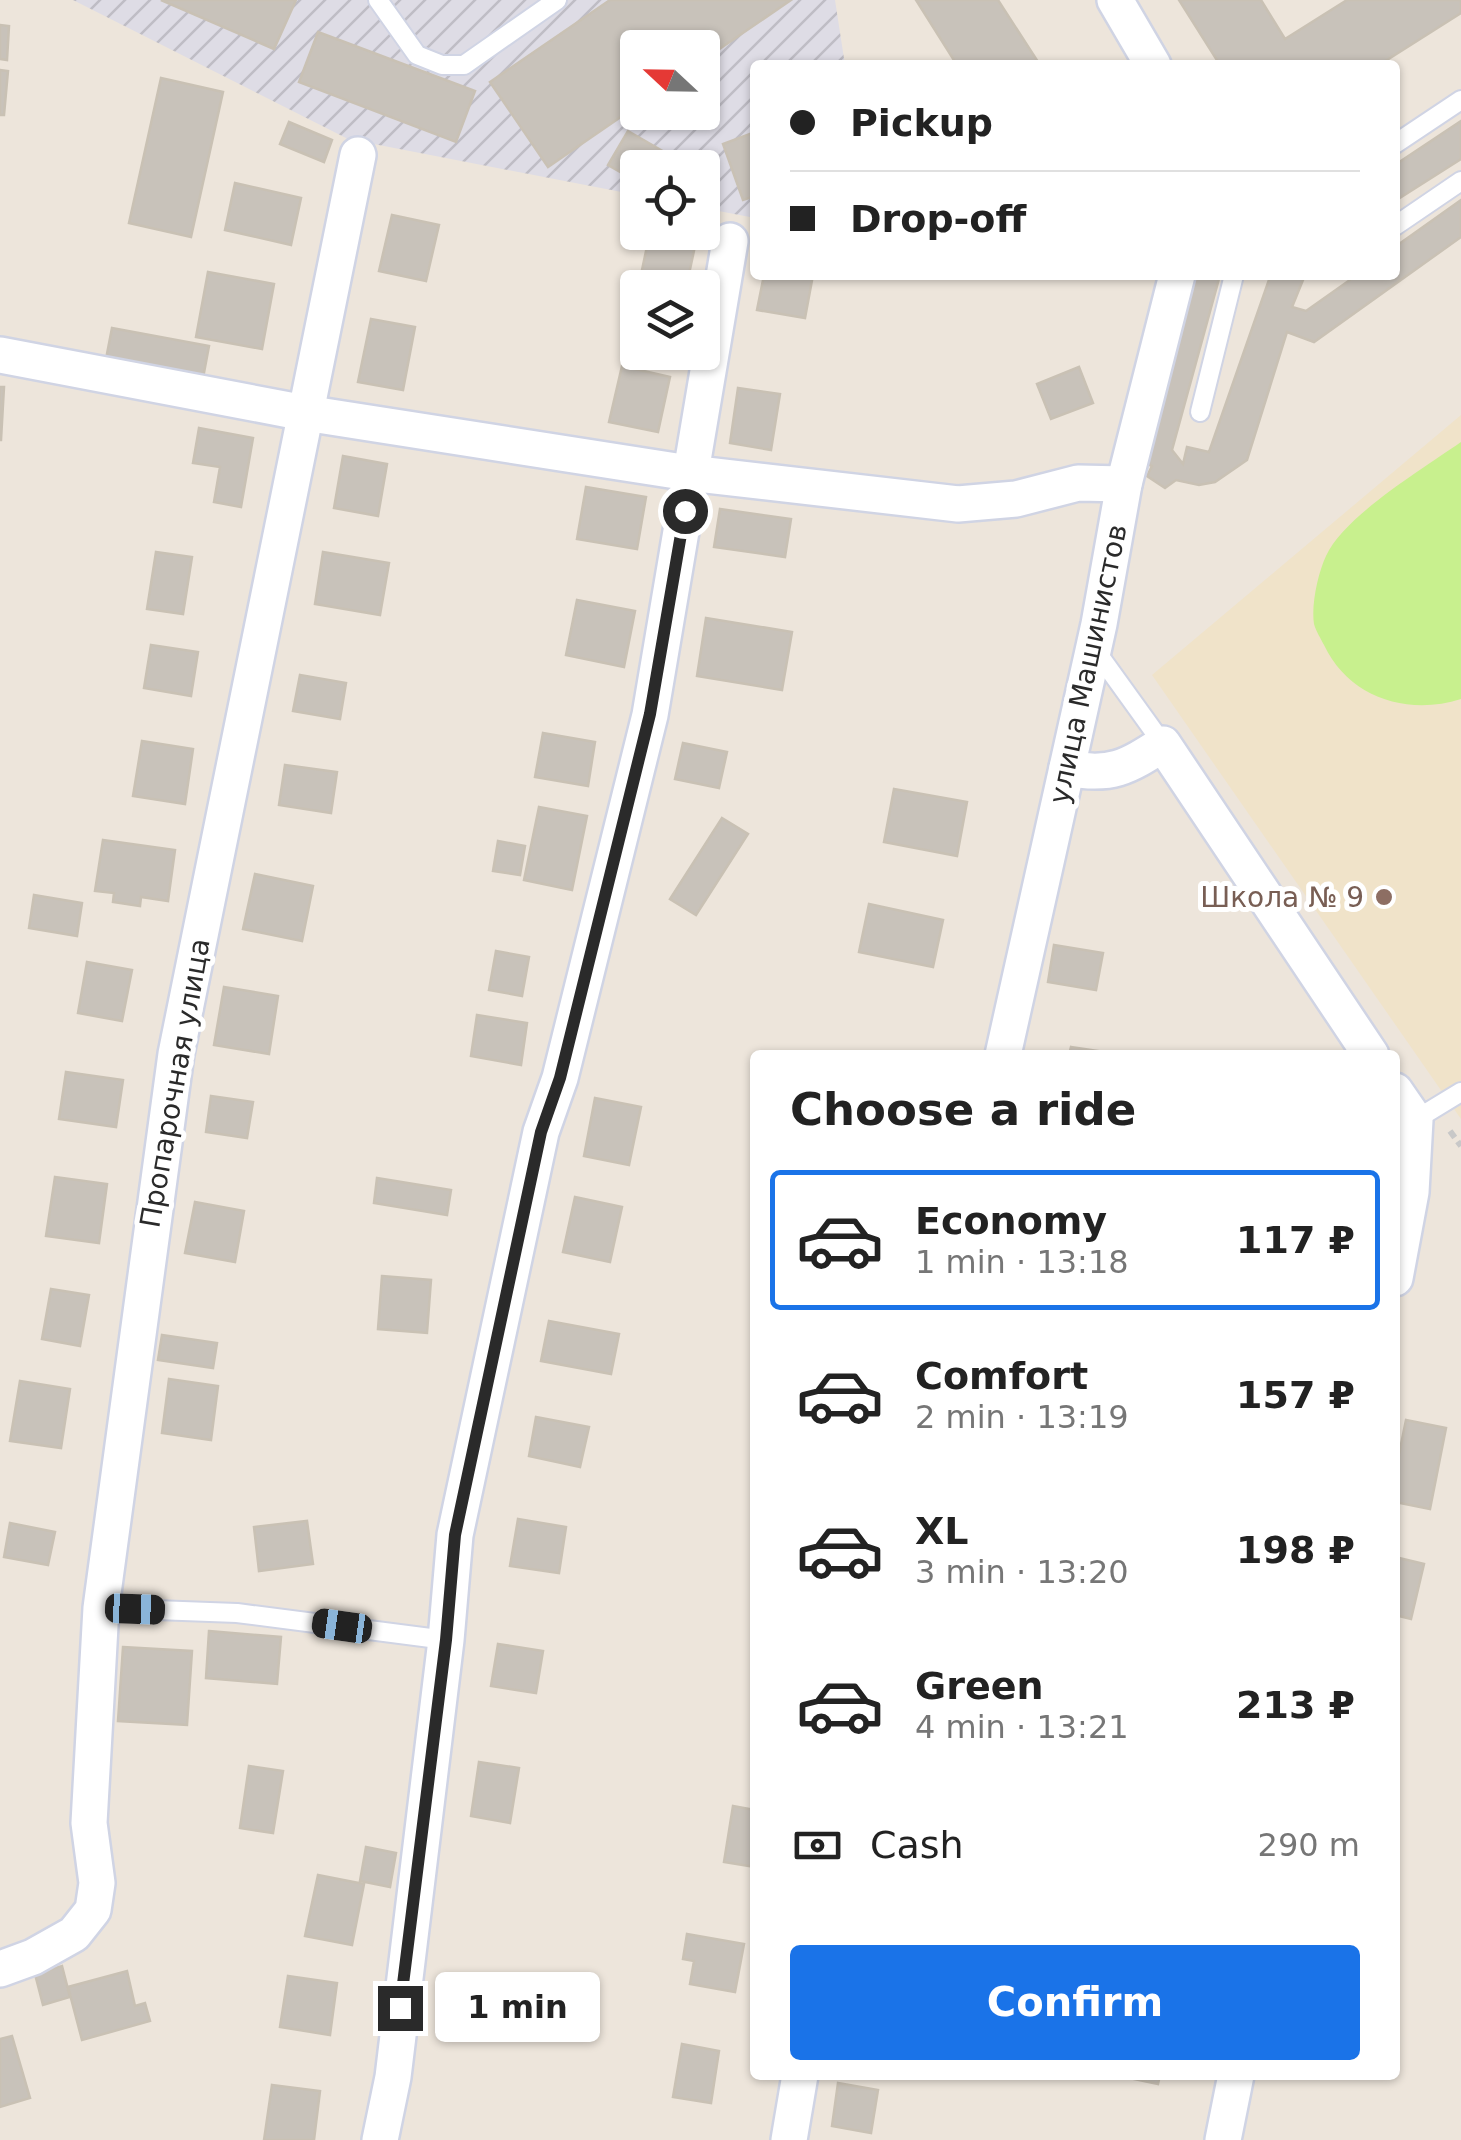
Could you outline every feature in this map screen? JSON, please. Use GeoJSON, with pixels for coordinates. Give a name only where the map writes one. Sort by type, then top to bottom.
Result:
{"type":"FeatureCollection","features":[{"type":"Feature","properties":{"kind":"street"},"geometry":{"type":"LineString","coordinates":[[1116,0],[1150,60]]}},
{"type":"Feature","properties":{"kind":"street","name":"Пропарочная улица"},"geometry":{"type":"LineString","coordinates":[[0,1969],[33,1957],[74,1934],[93,1910],[97,1883],[90,1823],[101,1608],[176,1054],[358,154]]}},
{"type":"Feature","properties":{"kind":"street"},"geometry":{"type":"LineString","coordinates":[[380,2140],[393,2077],[455,1535],[541,1132],[560,1078],[650,714],[730,241]]}},
{"type":"Feature","properties":{"kind":"street","name":"улица Машинистов"},"geometry":{"type":"LineString","coordinates":[[1004,1050],[1094,647],[1124,484],[1176,280]]}},
{"type":"Feature","properties":{"kind":"street"},"geometry":{"type":"LineString","coordinates":[[0,355],[305,413],[689,473],[958,504],[1016,498],[1078,483],[1124,484]]}},
{"type":"Feature","properties":{"kind":"street"},"geometry":{"type":"LineString","coordinates":[[1068,768],[1091,773],[1125,769],[1163,744],[1368,1050]]}},
{"type":"Feature","properties":{"kind":"street"},"geometry":{"type":"LineString","coordinates":[[1400,1098],[1415,1120],[1410,1192],[1400,1249]]}},
{"type":"Feature","properties":{"kind":"street"},"geometry":{"type":"LineString","coordinates":[[789,2140],[799,2080]]}},
{"type":"Feature","properties":{"kind":"street"},"geometry":{"type":"LineString","coordinates":[[1224,2140],[1235,2080]]}},
{"type":"Feature","properties":{"kind":"lane"},"geometry":{"type":"LineString","coordinates":[[378,0],[417,56],[442,65],[464,66],[557,0]]}},
{"type":"Feature","properties":{"kind":"lane"},"geometry":{"type":"LineString","coordinates":[[1400,141],[1461,100]]}},
{"type":"Feature","properties":{"kind":"lane"},"geometry":{"type":"LineString","coordinates":[[1400,223],[1461,181]]}},
{"type":"Feature","properties":{"kind":"lane"},"geometry":{"type":"LineString","coordinates":[[1200,412],[1233,280]]}},
{"type":"Feature","properties":{"kind":"lane"},"geometry":{"type":"LineString","coordinates":[[1094,647],[1163,744]]}},
{"type":"Feature","properties":{"kind":"lane"},"geometry":{"type":"LineString","coordinates":[[1415,1120],[1461,1092]]}},
{"type":"Feature","properties":{"kind":"lane"},"geometry":{"type":"LineString","coordinates":[[101,1608],[237,1613],[446,1640]]}},
{"type":"Feature","properties":{"kind":"shaded area"},"geometry":{"type":"Polygon","coordinates":[[[73,0],[835,0],[844,60],[750,60],[750,217],[720,211],[720,150],[620,150],[620,192],[348,139],[73,0]]]}},
{"type":"Feature","properties":{"kind":"shaded area","name":"Школа № 9"},"geometry":{"type":"Polygon","coordinates":[[[1461,415],[1461,1119],[1152,675],[1461,415]]]}},
{"type":"Feature","properties":{"kind":"green space"},"geometry":{"type":"Polygon","coordinates":[[[1461,442],[1461,699],[1421,705],[1382,698],[1349,678],[1324,645],[1314,624],[1318,580],[1326,556],[1349,525],[1461,442]]]}},
{"type":"Feature","properties":{"kind":"building"},"geometry":{"type":"Polygon","coordinates":[[[161,0],[296,0],[274,49],[161,0]]]}},
{"type":"Feature","properties":{"kind":"building"},"geometry":{"type":"Polygon","coordinates":[[[610,0],[791,0],[720,49],[720,30],[620,30],[620,117],[548,167],[490,82],[610,0]]]}},
{"type":"Feature","properties":{"kind":"building"},"geometry":{"type":"Polygon","coordinates":[[[916,0],[998,0],[1037,60],[954,60],[916,0]]]}},
{"type":"Feature","properties":{"kind":"building"},"geometry":{"type":"Polygon","coordinates":[[[1179,0],[1261,0],[1285,39],[1347,0],[1461,0],[1461,13],[1387,60],[1217,60],[1179,0]]]}},
{"type":"Feature","properties":{"kind":"building"},"geometry":{"type":"Polygon","coordinates":[[[0,25],[9,26],[7,60],[0,59],[0,25]]]}},
{"type":"Feature","properties":{"kind":"building"},"geometry":{"type":"Polygon","coordinates":[[[318,32],[475,91],[456,142],[299,82],[318,32]]]}},
{"type":"Feature","properties":{"kind":"building"},"geometry":{"type":"Polygon","coordinates":[[[0,70],[8,71],[4,115],[0,115],[0,70]]]}},
{"type":"Feature","properties":{"kind":"building"},"geometry":{"type":"Polygon","coordinates":[[[161,78],[223,92],[191,237],[129,223],[161,78]]]}},
{"type":"Feature","properties":{"kind":"building"},"geometry":{"type":"Polygon","coordinates":[[[1461,121],[1461,159],[1400,198],[1400,162],[1461,121]]]}},
{"type":"Feature","properties":{"kind":"building"},"geometry":{"type":"Polygon","coordinates":[[[289,122],[332,140],[324,162],[280,144],[289,122]]]}},
{"type":"Feature","properties":{"kind":"building"},"geometry":{"type":"Polygon","coordinates":[[[628,131],[661,150],[620,150],[620,172],[608,165],[628,131]]]}},
{"type":"Feature","properties":{"kind":"building"},"geometry":{"type":"Polygon","coordinates":[[[750,134],[750,198],[743,200],[723,144],[750,134]]]}},
{"type":"Feature","properties":{"kind":"building"},"geometry":{"type":"Polygon","coordinates":[[[235,183],[301,198],[291,245],[225,230],[235,183]]]}},
{"type":"Feature","properties":{"kind":"building"},"geometry":{"type":"Polygon","coordinates":[[[1461,200],[1461,237],[1314,342],[1287,332],[1247,460],[1215,482],[1199,485],[1176,480],[1165,488],[1147,476],[1152,466],[1135,458],[1183,280],[1219,280],[1172,450],[1183,464],[1187,447],[1209,452],[1269,280],[1303,280],[1292,307],[1306,311],[1350,280],[1400,280],[1400,243],[1461,200]]]}},
{"type":"Feature","properties":{"kind":"building"},"geometry":{"type":"Polygon","coordinates":[[[392,215],[439,225],[426,281],[379,271],[392,215]]]}},
{"type":"Feature","properties":{"kind":"building"},"geometry":{"type":"Polygon","coordinates":[[[646,250],[694,250],[690,270],[642,270],[646,250]]]}},
{"type":"Feature","properties":{"kind":"building"},"geometry":{"type":"Polygon","coordinates":[[[208,272],[274,284],[262,349],[196,337],[208,272]]]}},
{"type":"Feature","properties":{"kind":"building"},"geometry":{"type":"Polygon","coordinates":[[[763,280],[812,280],[805,318],[757,310],[763,280]]]}},
{"type":"Feature","properties":{"kind":"building"},"geometry":{"type":"Polygon","coordinates":[[[371,319],[415,327],[403,390],[358,382],[371,319]]]}},
{"type":"Feature","properties":{"kind":"building"},"geometry":{"type":"Polygon","coordinates":[[[112,328],[209,346],[203,378],[106,359],[112,328]]]}},
{"type":"Feature","properties":{"kind":"building"},"geometry":{"type":"Polygon","coordinates":[[[1079,367],[1093,403],[1051,419],[1037,384],[1079,367]]]}},
{"type":"Feature","properties":{"kind":"building"},"geometry":{"type":"Polygon","coordinates":[[[621,370],[670,377],[658,432],[609,422],[621,370]]]}},
{"type":"Feature","properties":{"kind":"building"},"geometry":{"type":"Polygon","coordinates":[[[0,387],[4,387],[1,440],[0,440],[0,387]]]}},
{"type":"Feature","properties":{"kind":"building"},"geometry":{"type":"Polygon","coordinates":[[[738,388],[780,394],[771,450],[730,443],[738,388]]]}},
{"type":"Feature","properties":{"kind":"building"},"geometry":{"type":"Polygon","coordinates":[[[199,428],[253,438],[241,507],[214,502],[220,467],[193,463],[199,428]]]}},
{"type":"Feature","properties":{"kind":"building"},"geometry":{"type":"Polygon","coordinates":[[[343,456],[387,464],[378,516],[334,508],[343,456]]]}},
{"type":"Feature","properties":{"kind":"building"},"geometry":{"type":"Polygon","coordinates":[[[586,487],[646,497],[637,549],[577,539],[586,487]]]}},
{"type":"Feature","properties":{"kind":"building"},"geometry":{"type":"Polygon","coordinates":[[[720,509],[791,519],[785,557],[714,547],[720,509]]]}},
{"type":"Feature","properties":{"kind":"building"},"geometry":{"type":"Polygon","coordinates":[[[156,552],[192,557],[183,614],[147,609],[156,552]]]}},
{"type":"Feature","properties":{"kind":"building"},"geometry":{"type":"Polygon","coordinates":[[[323,552],[389,563],[380,615],[315,604],[323,552]]]}},
{"type":"Feature","properties":{"kind":"building"},"geometry":{"type":"Polygon","coordinates":[[[577,600],[635,611],[624,667],[566,655],[577,600]]]}},
{"type":"Feature","properties":{"kind":"building"},"geometry":{"type":"Polygon","coordinates":[[[706,618],[792,632],[782,690],[697,676],[706,618]]]}},
{"type":"Feature","properties":{"kind":"building"},"geometry":{"type":"Polygon","coordinates":[[[151,645],[198,652],[191,696],[144,688],[151,645]]]}},
{"type":"Feature","properties":{"kind":"building"},"geometry":{"type":"Polygon","coordinates":[[[300,675],[346,683],[340,719],[293,711],[300,675]]]}},
{"type":"Feature","properties":{"kind":"building"},"geometry":{"type":"Polygon","coordinates":[[[543,733],[595,742],[588,786],[535,777],[543,733]]]}},
{"type":"Feature","properties":{"kind":"building"},"geometry":{"type":"Polygon","coordinates":[[[142,741],[193,749],[185,804],[133,796],[142,741]]]}},
{"type":"Feature","properties":{"kind":"building"},"geometry":{"type":"Polygon","coordinates":[[[683,743],[727,752],[719,788],[675,779],[683,743]]]}},
{"type":"Feature","properties":{"kind":"building"},"geometry":{"type":"Polygon","coordinates":[[[285,765],[337,772],[331,813],[279,805],[285,765]]]}},
{"type":"Feature","properties":{"kind":"building"},"geometry":{"type":"Polygon","coordinates":[[[894,789],[967,802],[957,856],[884,842],[894,789]]]}},
{"type":"Feature","properties":{"kind":"building"},"geometry":{"type":"Polygon","coordinates":[[[539,807],[587,816],[572,890],[524,880],[539,807]]]}},
{"type":"Feature","properties":{"kind":"building"},"geometry":{"type":"Polygon","coordinates":[[[722,818],[748,834],[696,915],[670,899],[722,818]]]}},
{"type":"Feature","properties":{"kind":"building"},"geometry":{"type":"Polygon","coordinates":[[[103,840],[175,850],[168,901],[141,897],[140,906],[113,902],[114,893],[95,891],[103,840]]]}},
{"type":"Feature","properties":{"kind":"building"},"geometry":{"type":"Polygon","coordinates":[[[498,841],[525,846],[520,875],[493,871],[498,841]]]}},
{"type":"Feature","properties":{"kind":"building"},"geometry":{"type":"Polygon","coordinates":[[[255,874],[313,886],[302,941],[243,929],[255,874]]]}},
{"type":"Feature","properties":{"kind":"building"},"geometry":{"type":"Polygon","coordinates":[[[34,895],[82,903],[77,936],[29,928],[34,895]]]}},
{"type":"Feature","properties":{"kind":"building"},"geometry":{"type":"Polygon","coordinates":[[[869,904],[943,920],[933,967],[859,952],[869,904]]]}},
{"type":"Feature","properties":{"kind":"building"},"geometry":{"type":"Polygon","coordinates":[[[1054,945],[1103,953],[1096,990],[1048,982],[1054,945]]]}},
{"type":"Feature","properties":{"kind":"building"},"geometry":{"type":"Polygon","coordinates":[[[496,951],[529,957],[522,996],[489,990],[496,951]]]}},
{"type":"Feature","properties":{"kind":"building"},"geometry":{"type":"Polygon","coordinates":[[[87,962],[132,970],[122,1021],[78,1013],[87,962]]]}},
{"type":"Feature","properties":{"kind":"building"},"geometry":{"type":"Polygon","coordinates":[[[224,987],[278,996],[269,1054],[214,1045],[224,987]]]}},
{"type":"Feature","properties":{"kind":"building"},"geometry":{"type":"Polygon","coordinates":[[[477,1015],[527,1023],[521,1065],[471,1056],[477,1015]]]}},
{"type":"Feature","properties":{"kind":"building"},"geometry":{"type":"Polygon","coordinates":[[[66,1072],[123,1080],[116,1127],[59,1119],[66,1072]]]}},
{"type":"Feature","properties":{"kind":"building"},"geometry":{"type":"Polygon","coordinates":[[[211,1096],[253,1102],[247,1138],[206,1132],[211,1096]]]}},
{"type":"Feature","properties":{"kind":"building"},"geometry":{"type":"Polygon","coordinates":[[[595,1098],[641,1107],[629,1165],[584,1156],[595,1098]]]}},
{"type":"Feature","properties":{"kind":"building"},"geometry":{"type":"Polygon","coordinates":[[[55,1177],[107,1184],[99,1243],[46,1236],[55,1177]]]}},
{"type":"Feature","properties":{"kind":"building"},"geometry":{"type":"Polygon","coordinates":[[[377,1178],[451,1190],[447,1215],[374,1203],[377,1178]]]}},
{"type":"Feature","properties":{"kind":"building"},"geometry":{"type":"Polygon","coordinates":[[[575,1197],[622,1207],[610,1262],[563,1252],[575,1197]]]}},
{"type":"Feature","properties":{"kind":"building"},"geometry":{"type":"Polygon","coordinates":[[[195,1202],[244,1211],[235,1262],[185,1253],[195,1202]]]}},
{"type":"Feature","properties":{"kind":"building"},"geometry":{"type":"Polygon","coordinates":[[[382,1276],[431,1280],[427,1333],[378,1329],[382,1276]]]}},
{"type":"Feature","properties":{"kind":"building"},"geometry":{"type":"Polygon","coordinates":[[[51,1289],[89,1295],[80,1346],[42,1339],[51,1289]]]}},
{"type":"Feature","properties":{"kind":"building"},"geometry":{"type":"Polygon","coordinates":[[[549,1321],[619,1334],[611,1374],[541,1361],[549,1321]]]}},
{"type":"Feature","properties":{"kind":"building"},"geometry":{"type":"Polygon","coordinates":[[[162,1335],[217,1343],[213,1368],[158,1360],[162,1335]]]}},
{"type":"Feature","properties":{"kind":"building"},"geometry":{"type":"Polygon","coordinates":[[[169,1379],[218,1386],[211,1440],[162,1433],[169,1379]]]}},
{"type":"Feature","properties":{"kind":"building"},"geometry":{"type":"Polygon","coordinates":[[[20,1381],[70,1389],[61,1448],[10,1441],[20,1381]]]}},
{"type":"Feature","properties":{"kind":"building"},"geometry":{"type":"Polygon","coordinates":[[[536,1417],[589,1427],[580,1467],[529,1456],[536,1417]]]}},
{"type":"Feature","properties":{"kind":"building"},"geometry":{"type":"Polygon","coordinates":[[[1406,1420],[1446,1428],[1430,1509],[1400,1503],[1400,1449],[1406,1420]]]}},
{"type":"Feature","properties":{"kind":"building"},"geometry":{"type":"Polygon","coordinates":[[[518,1519],[566,1527],[559,1573],[510,1566],[518,1519]]]}},
{"type":"Feature","properties":{"kind":"building"},"geometry":{"type":"Polygon","coordinates":[[[307,1521],[313,1564],[259,1571],[254,1527],[307,1521]]]}},
{"type":"Feature","properties":{"kind":"building"},"geometry":{"type":"Polygon","coordinates":[[[10,1523],[55,1532],[48,1565],[4,1557],[10,1523]]]}},
{"type":"Feature","properties":{"kind":"building"},"geometry":{"type":"Polygon","coordinates":[[[1400,1558],[1424,1564],[1411,1619],[1400,1616],[1400,1558]]]}},
{"type":"Feature","properties":{"kind":"building"},"geometry":{"type":"Polygon","coordinates":[[[209,1631],[281,1637],[277,1684],[206,1678],[209,1631]]]}},
{"type":"Feature","properties":{"kind":"building"},"geometry":{"type":"Polygon","coordinates":[[[498,1644],[543,1651],[536,1693],[491,1686],[498,1644]]]}},
{"type":"Feature","properties":{"kind":"building"},"geometry":{"type":"Polygon","coordinates":[[[123,1647],[192,1651],[187,1725],[118,1721],[123,1647]]]}},
{"type":"Feature","properties":{"kind":"building"},"geometry":{"type":"Polygon","coordinates":[[[479,1762],[519,1768],[510,1823],[471,1816],[479,1762]]]}},
{"type":"Feature","properties":{"kind":"building"},"geometry":{"type":"Polygon","coordinates":[[[249,1766],[283,1771],[273,1833],[240,1828],[249,1766]]]}},
{"type":"Feature","properties":{"kind":"building"},"geometry":{"type":"Polygon","coordinates":[[[733,1806],[750,1809],[750,1866],[724,1862],[733,1806]]]}},
{"type":"Feature","properties":{"kind":"building"},"geometry":{"type":"Polygon","coordinates":[[[366,1847],[396,1853],[390,1887],[360,1881],[366,1847]]]}},
{"type":"Feature","properties":{"kind":"building"},"geometry":{"type":"Polygon","coordinates":[[[318,1875],[364,1884],[352,1945],[305,1936],[318,1875]]]}},
{"type":"Feature","properties":{"kind":"building"},"geometry":{"type":"Polygon","coordinates":[[[687,1934],[744,1944],[735,1992],[690,1984],[694,1961],[683,1959],[687,1934]]]}},
{"type":"Feature","properties":{"kind":"building"},"geometry":{"type":"Polygon","coordinates":[[[62,1966],[70,1997],[43,2005],[35,1974],[62,1966]]]}},
{"type":"Feature","properties":{"kind":"building"},"geometry":{"type":"Polygon","coordinates":[[[127,1971],[135,2006],[145,2003],[150,2021],[82,2040],[68,1987],[127,1971]]]}},
{"type":"Feature","properties":{"kind":"building"},"geometry":{"type":"Polygon","coordinates":[[[288,1976],[337,1983],[330,2035],[280,2027],[288,1976]]]}},
{"type":"Feature","properties":{"kind":"building"},"geometry":{"type":"Polygon","coordinates":[[[12,2036],[30,2098],[0,2107],[0,2039],[12,2036]]]}},
{"type":"Feature","properties":{"kind":"building"},"geometry":{"type":"Polygon","coordinates":[[[682,2044],[719,2051],[711,2103],[673,2097],[682,2044]]]}},
{"type":"Feature","properties":{"kind":"building"},"geometry":{"type":"Polygon","coordinates":[[[838,2083],[878,2090],[871,2133],[832,2126],[838,2083]]]}},
{"type":"Feature","properties":{"kind":"building"},"geometry":{"type":"Polygon","coordinates":[[[272,2085],[320,2091],[314,2140],[264,2140],[272,2085]]]}},
{"type":"Feature","properties":{"kind":"place","name":"Школа № 9"},"geometry":{"type":"Point","coordinates":[1384,897]}},
{"type":"Feature","properties":{"kind":"route"},"geometry":{"type":"LineString","coordinates":[[400,2008],[446,1640],[455,1535],[541,1132],[560,1078],[650,714],[685,511]]}}]}
